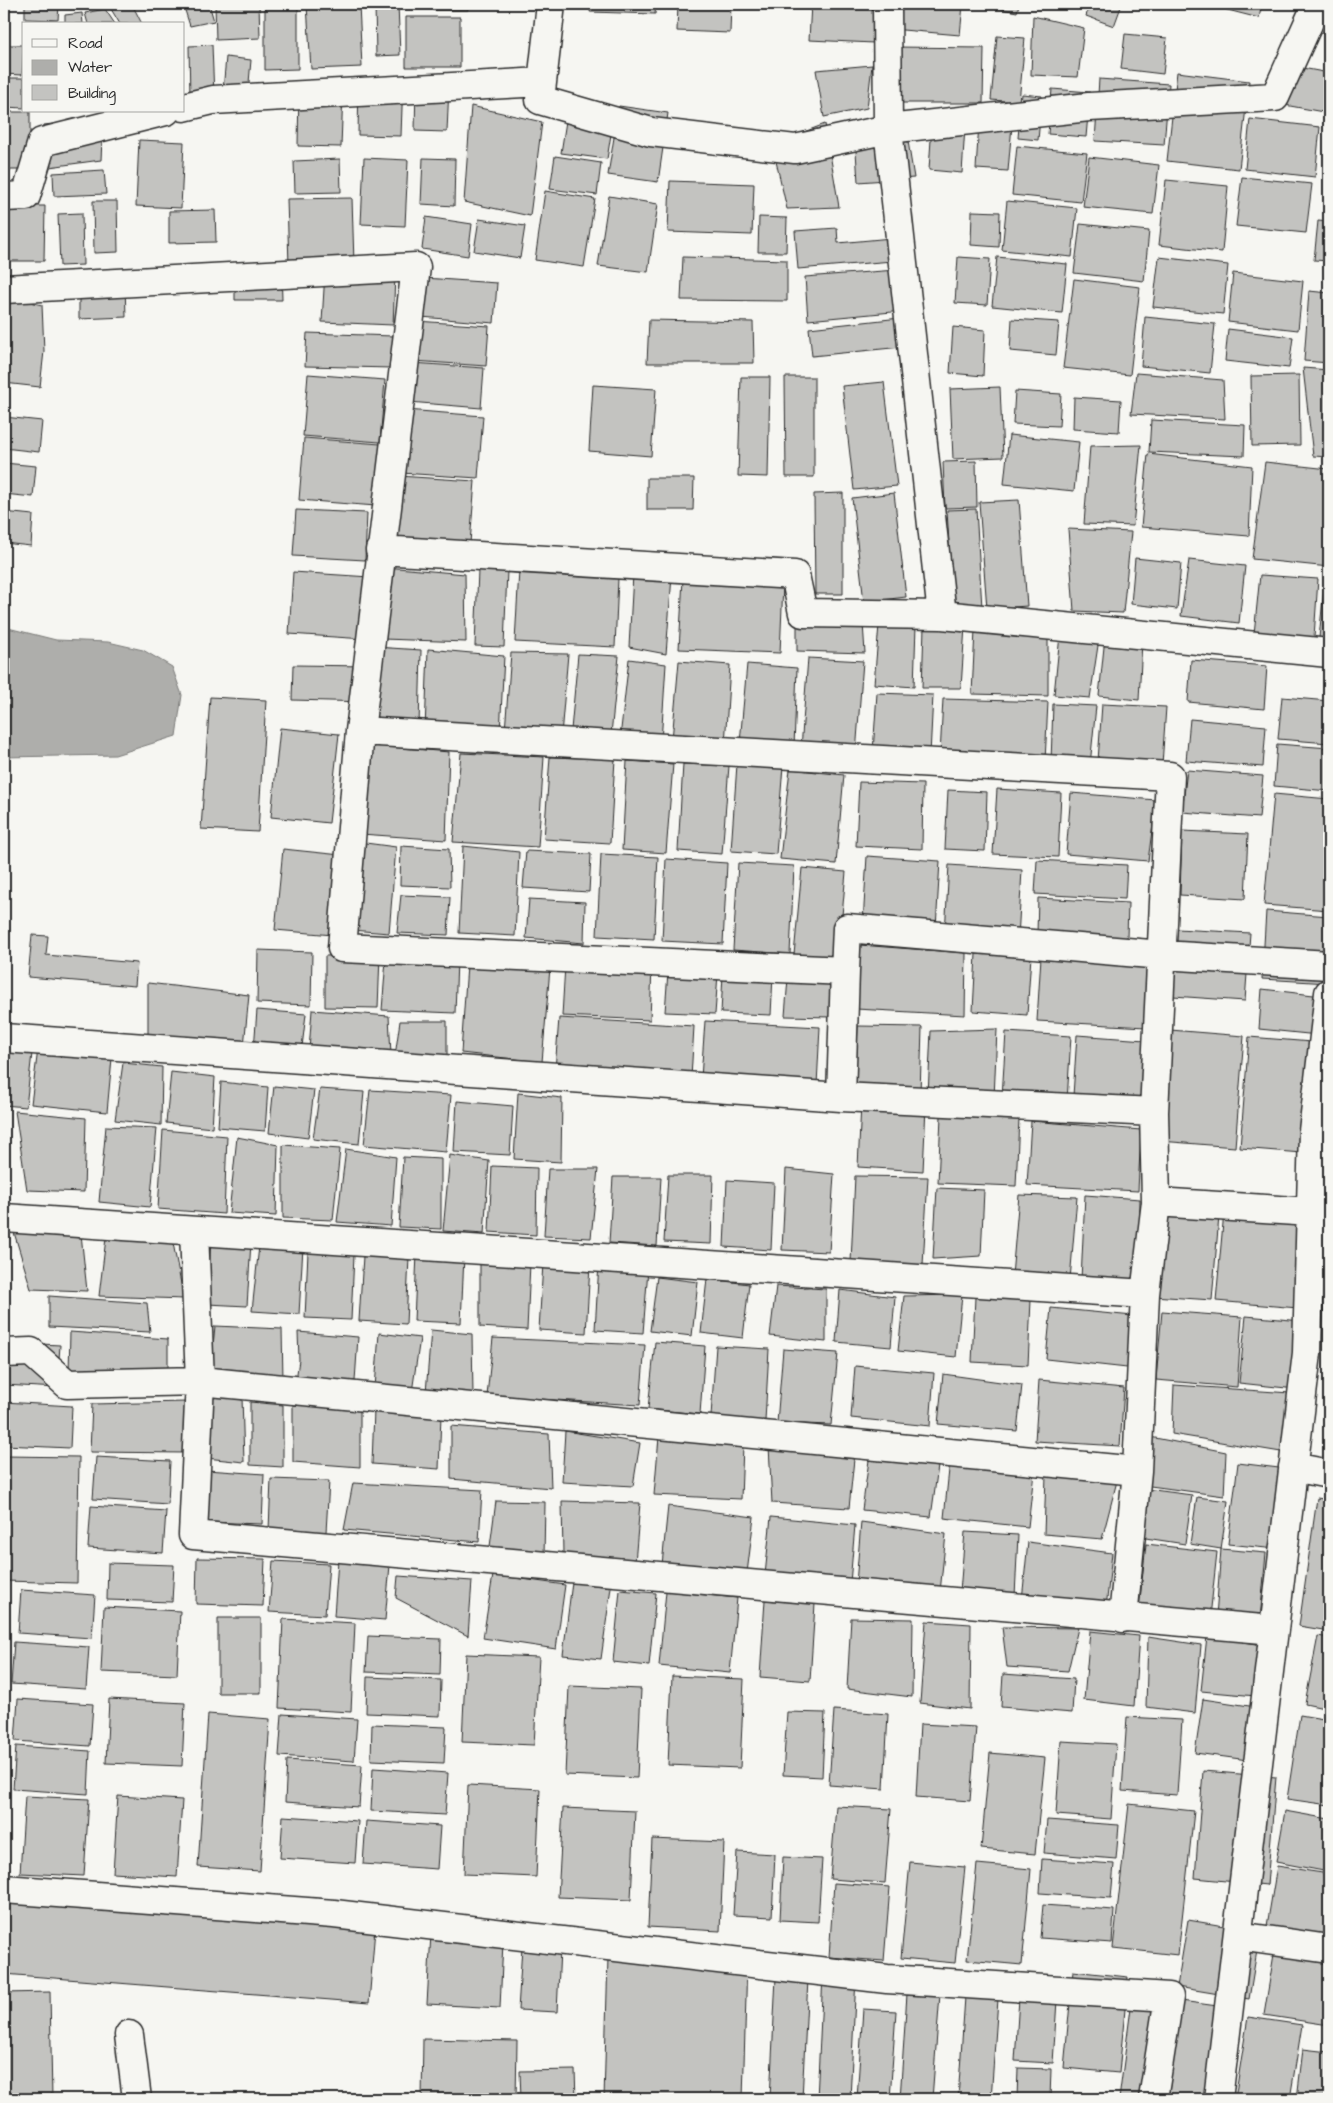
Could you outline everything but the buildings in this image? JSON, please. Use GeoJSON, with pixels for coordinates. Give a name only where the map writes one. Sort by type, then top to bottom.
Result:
{"type":"FeatureCollection","features":[{"type":"Feature","properties":{"kind":"street"},"geometry":{"type":"LineString","coordinates":[[551,4],[540,100],[651,132],[795,149],[888,129],[1089,107],[1275,97],[1317,4]]}},
{"type":"Feature","properties":{"kind":"street"},"geometry":{"type":"LineString","coordinates":[[887,4],[888,129],[942,615]]}},
{"type":"Feature","properties":{"kind":"street"},"geometry":{"type":"LineString","coordinates":[[185,107],[213,100],[542,82]]}},
{"type":"Feature","properties":{"kind":"street"},"geometry":{"type":"LineString","coordinates":[[4,196],[26,196],[42,142],[162,112]]}},
{"type":"Feature","properties":{"kind":"street"},"geometry":{"type":"LineString","coordinates":[[4,289],[416,267],[380,550],[360,731],[342,948],[845,970]]}},
{"type":"Feature","properties":{"kind":"street"},"geometry":{"type":"LineString","coordinates":[[380,550],[795,575],[803,613],[942,615],[1329,652]]}},
{"type":"Feature","properties":{"kind":"street"},"geometry":{"type":"LineString","coordinates":[[360,731],[1170,776],[1154,1112],[1156,1202],[1145,1294],[1137,1471],[1123,1618]]}},
{"type":"Feature","properties":{"kind":"street"},"geometry":{"type":"LineString","coordinates":[[841,1097],[846,928],[1162,955],[1329,965]]}},
{"type":"Feature","properties":{"kind":"street"},"geometry":{"type":"LineString","coordinates":[[1218,2099],[1307,1353],[1320,1214],[1313,1131],[1329,993]]}},
{"type":"Feature","properties":{"kind":"street"},"geometry":{"type":"LineString","coordinates":[[4,1038],[841,1097],[1154,1112]]}},
{"type":"Feature","properties":{"kind":"street"},"geometry":{"type":"LineString","coordinates":[[1156,1202],[1320,1214]]}},
{"type":"Feature","properties":{"kind":"street"},"geometry":{"type":"LineString","coordinates":[[4,1218],[1145,1294]]}},
{"type":"Feature","properties":{"kind":"street"},"geometry":{"type":"LineString","coordinates":[[194,1231],[200,1382],[193,1536],[1274,1630]]}},
{"type":"Feature","properties":{"kind":"street"},"geometry":{"type":"LineString","coordinates":[[4,1354],[30,1352],[67,1384],[200,1382],[1137,1471]]}},
{"type":"Feature","properties":{"kind":"street"},"geometry":{"type":"LineString","coordinates":[[1293,1467],[1329,1474]]}},
{"type":"Feature","properties":{"kind":"street"},"geometry":{"type":"LineString","coordinates":[[4,1889],[334,1914],[887,1978],[1168,1997],[1153,2099]]}},
{"type":"Feature","properties":{"kind":"street"},"geometry":{"type":"LineString","coordinates":[[1238,1936],[1329,1949]]}},
{"type":"Feature","properties":{"kind":"street"},"geometry":{"type":"LineString","coordinates":[[129,2035],[137,2099]]}},
{"type":"Feature","properties":{"kind":"water"},"geometry":{"type":"Polygon","coordinates":[[[4,627],[56,640],[108,642],[143,650],[172,667],[182,695],[176,736],[115,755],[4,757],[4,627]]]}}]}
